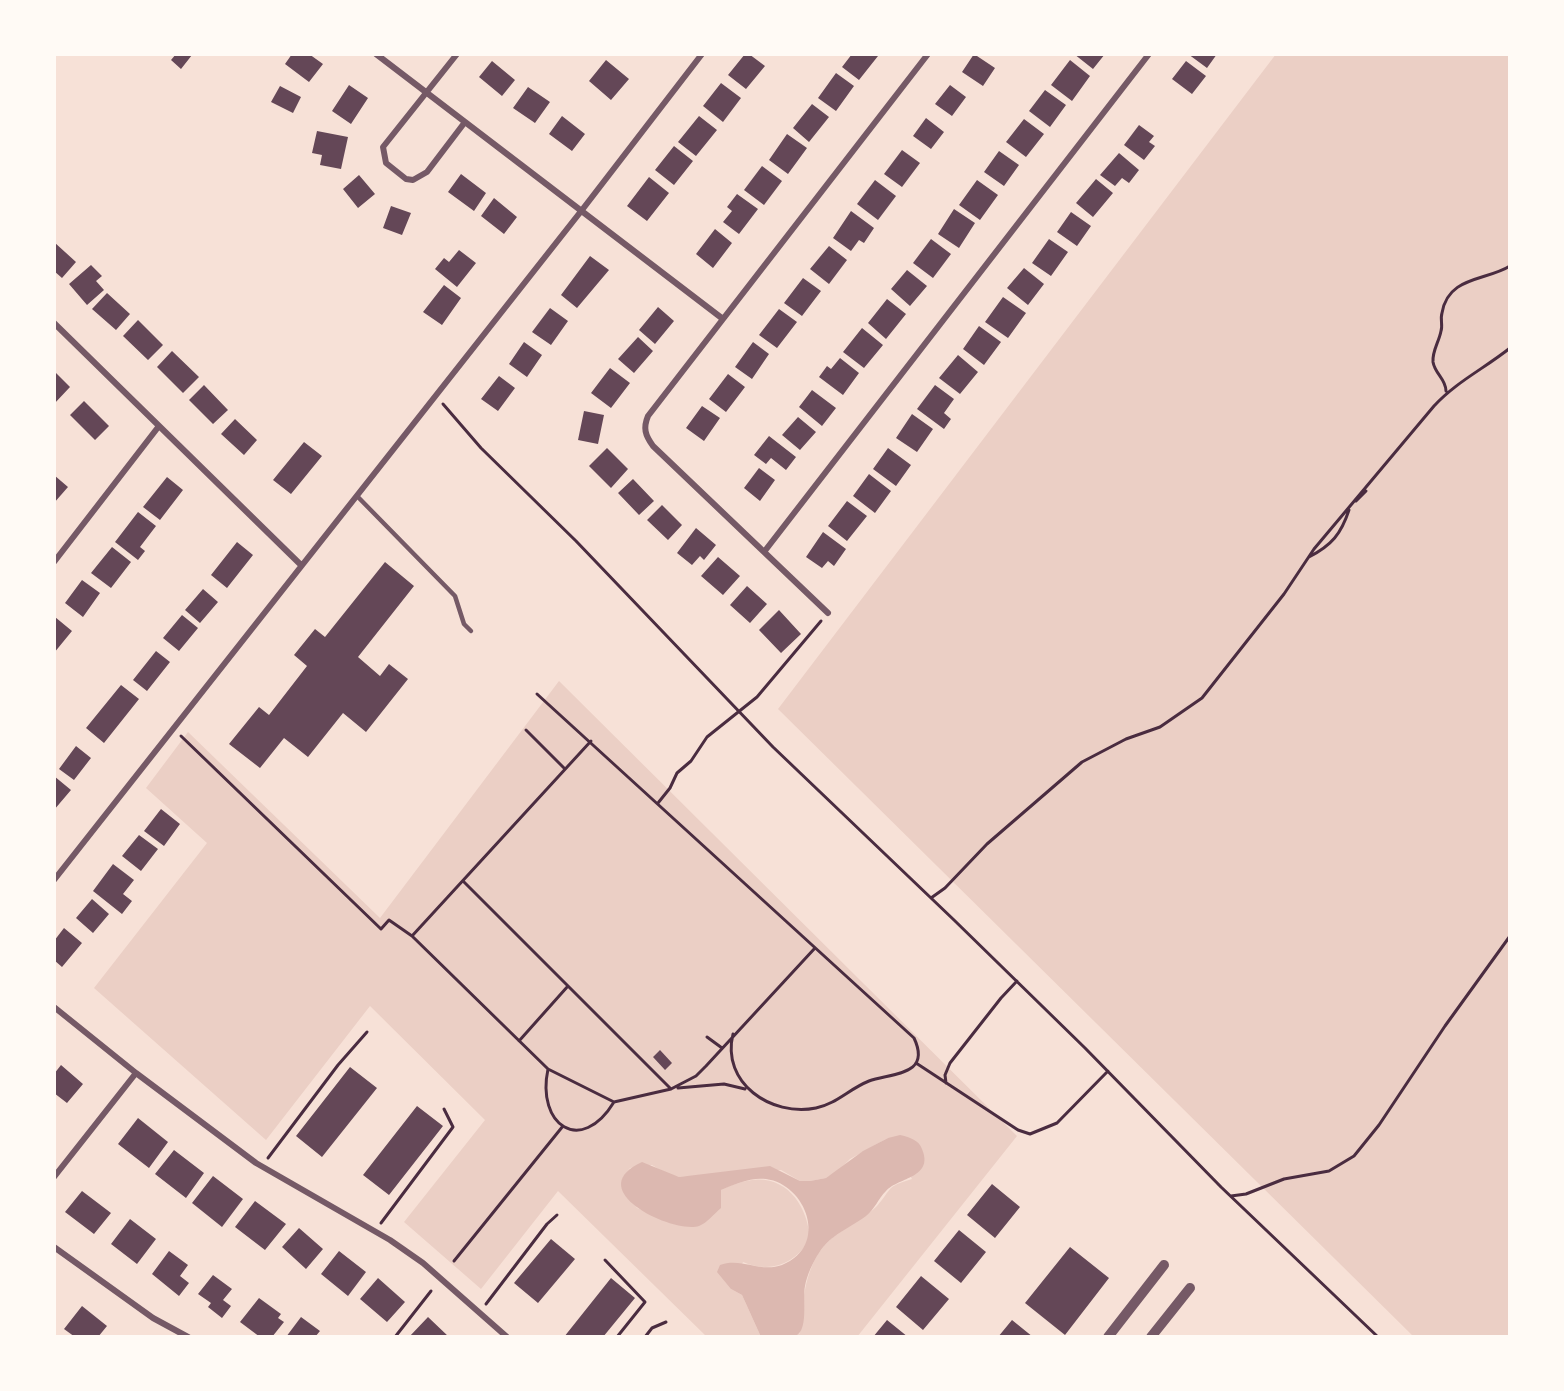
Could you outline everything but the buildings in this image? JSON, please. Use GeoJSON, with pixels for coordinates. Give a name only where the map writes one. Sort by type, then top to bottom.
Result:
{"type":"FeatureCollection","features":[{"type":"Feature","properties":{"kind":"street"},"geometry":{"type":"LineString","coordinates":[[376,54],[723,320]]}},
{"type":"Feature","properties":{"kind":"street"},"geometry":{"type":"LineString","coordinates":[[457,54],[383,147],[386,163],[399,176],[413,180],[427,172],[465,122]]}},
{"type":"Feature","properties":{"kind":"street"},"geometry":{"type":"LineString","coordinates":[[54,880],[582,210],[702,54]]}},
{"type":"Feature","properties":{"kind":"street"},"geometry":{"type":"LineString","coordinates":[[828,613],[653,446],[646,436],[644,426],[648,416],[928,54]]}},
{"type":"Feature","properties":{"kind":"street"},"geometry":{"type":"LineString","coordinates":[[764,552],[1149,54]]}},
{"type":"Feature","properties":{"kind":"street"},"geometry":{"type":"LineString","coordinates":[[54,323],[301,566]]}},
{"type":"Feature","properties":{"kind":"street"},"geometry":{"type":"LineString","coordinates":[[54,562],[159,426]]}},
{"type":"Feature","properties":{"kind":"street"},"geometry":{"type":"LineString","coordinates":[[54,1007],[136,1073],[261,1166],[375,1231],[423,1263],[507,1337]]}},
{"type":"Feature","properties":{"kind":"street"},"geometry":{"type":"LineString","coordinates":[[54,1177],[136,1073]]}},
{"type":"Feature","properties":{"kind":"street"},"geometry":{"type":"LineString","coordinates":[[54,1247],[153,1318],[188,1337]]}},
{"type":"Feature","properties":{"kind":"street"},"geometry":{"type":"LineString","coordinates":[[1108,1337],[1164,1265]]}},
{"type":"Feature","properties":{"kind":"street"},"geometry":{"type":"LineString","coordinates":[[1151,1337],[1190,1288]]}},
{"type":"Feature","properties":{"kind":"lane"},"geometry":{"type":"LineString","coordinates":[[357,496],[455,596],[464,624],[471,631]]}},
{"type":"Feature","properties":{"kind":"path"},"geometry":{"type":"LineString","coordinates":[[1446,393],[1445,382],[1435,371],[1433,351],[1442,328],[1442,312],[1447,300],[1467,280],[1491,276],[1510,266]]}},
{"type":"Feature","properties":{"kind":"path"},"geometry":{"type":"LineString","coordinates":[[932,898],[945,888],[987,844],[1082,762],[1126,740],[1160,727],[1202,698],[1284,594],[1308,558],[1446,393],[1510,348]]}},
{"type":"Feature","properties":{"kind":"path"},"geometry":{"type":"LineString","coordinates":[[436,396],[481,448],[576,541],[832,806],[932,898],[1231,1196],[1378,1337]]}},
{"type":"Feature","properties":{"kind":"path"},"geometry":{"type":"LineString","coordinates":[[1308,558],[1332,542],[1345,525],[1349,508]]}},
{"type":"Feature","properties":{"kind":"path"},"geometry":{"type":"LineString","coordinates":[[658,803],[670,788],[677,772],[691,761],[707,737],[758,697],[828,613]]}},
{"type":"Feature","properties":{"kind":"path"},"geometry":{"type":"LineString","coordinates":[[173,728],[381,929],[389,920],[412,936],[548,1070],[614,1102],[671,1089],[724,1084],[747,1090],[781,1107],[815,1108],[837,1101],[868,1082],[908,1071],[916,1063],[918,1054],[914,1038],[537,694]]}},
{"type":"Feature","properties":{"kind":"path"},"geometry":{"type":"LineString","coordinates":[[526,730],[565,770]]}},
{"type":"Feature","properties":{"kind":"path"},"geometry":{"type":"LineString","coordinates":[[412,936],[591,741]]}},
{"type":"Feature","properties":{"kind":"path"},"geometry":{"type":"LineString","coordinates":[[462,881],[671,1089]]}},
{"type":"Feature","properties":{"kind":"path"},"geometry":{"type":"LineString","coordinates":[[1231,1196],[1246,1194],[1284,1179],[1329,1171],[1354,1156],[1379,1125],[1445,1026],[1510,936]]}},
{"type":"Feature","properties":{"kind":"path"},"geometry":{"type":"LineString","coordinates":[[671,1089],[696,1076],[815,948]]}},
{"type":"Feature","properties":{"kind":"path"},"geometry":{"type":"LineString","coordinates":[[946,1083],[945,1074],[950,1063],[1017,981]]}},
{"type":"Feature","properties":{"kind":"path"},"geometry":{"type":"LineString","coordinates":[[519,1041],[568,986]]}},
{"type":"Feature","properties":{"kind":"path"},"geometry":{"type":"LineString","coordinates":[[261,1166],[285,1139],[338,1065],[367,1032]]}},
{"type":"Feature","properties":{"kind":"path"},"geometry":{"type":"LineString","coordinates":[[733,1034],[731,1055],[740,1081],[747,1090]]}},
{"type":"Feature","properties":{"kind":"path"},"geometry":{"type":"LineString","coordinates":[[707,1037],[722,1048]]}},
{"type":"Feature","properties":{"kind":"path"},"geometry":{"type":"LineString","coordinates":[[916,1063],[1018,1130],[1030,1134],[1056,1123],[1108,1071]]}},
{"type":"Feature","properties":{"kind":"path"},"geometry":{"type":"LineString","coordinates":[[548,1070],[545,1101],[552,1116],[563,1126],[575,1131],[588,1128],[607,1113],[614,1102]]}},
{"type":"Feature","properties":{"kind":"path"},"geometry":{"type":"LineString","coordinates":[[375,1231],[453,1126],[444,1109]]}},
{"type":"Feature","properties":{"kind":"path"},"geometry":{"type":"LineString","coordinates":[[454,1261],[563,1126]]}},
{"type":"Feature","properties":{"kind":"path"},"geometry":{"type":"LineString","coordinates":[[479,1312],[547,1224],[557,1215]]}},
{"type":"Feature","properties":{"kind":"path"},"geometry":{"type":"LineString","coordinates":[[605,1260],[645,1302],[617,1337]]}},
{"type":"Feature","properties":{"kind":"path"},"geometry":{"type":"LineString","coordinates":[[395,1337],[431,1291]]}},
{"type":"Feature","properties":{"kind":"path"},"geometry":{"type":"LineString","coordinates":[[645,1337],[652,1328],[666,1322]]}},
{"type":"Feature","properties":{"kind":"shaded area"},"geometry":{"type":"Polygon","coordinates":[[[1276,54],[1510,54],[1510,1337],[1414,1337],[778,709],[1276,54]]]}},
{"type":"Feature","properties":{"kind":"shaded area"},"geometry":{"type":"Polygon","coordinates":[[[559,681],[1017,1136],[857,1337],[794,1337],[800,1333],[808,1278],[819,1253],[839,1233],[873,1210],[893,1186],[912,1179],[888,1138],[850,1159],[838,1171],[826,1178],[810,1181],[800,1181],[781,1170],[679,1177],[668,1175],[652,1165],[630,1168],[623,1177],[622,1188],[637,1208],[683,1226],[722,1189],[756,1179],[781,1185],[790,1192],[804,1213],[810,1240],[804,1248],[789,1261],[772,1267],[743,1262],[731,1289],[742,1295],[761,1337],[707,1337],[558,1191],[481,1289],[404,1222],[485,1120],[370,1006],[266,1140],[94,988],[207,843],[146,788],[188,732],[380,918],[559,681]]]}},
{"type":"Feature","properties":{"kind":"shaded area"},"geometry":{"type":"Polygon","coordinates":[[[900,1135],[919,1143],[924,1159],[923,1166],[913,1176],[892,1186],[869,1213],[834,1237],[824,1247],[812,1264],[806,1282],[802,1329],[793,1337],[761,1337],[742,1295],[731,1289],[717,1272],[720,1265],[728,1263],[774,1267],[797,1256],[805,1244],[809,1231],[807,1217],[801,1203],[792,1192],[780,1183],[766,1179],[737,1183],[721,1190],[721,1208],[708,1220],[699,1226],[687,1227],[653,1217],[638,1208],[626,1197],[621,1185],[626,1173],[642,1162],[679,1177],[770,1166],[800,1181],[810,1181],[826,1178],[863,1151],[888,1138],[900,1135]]]}}]}
